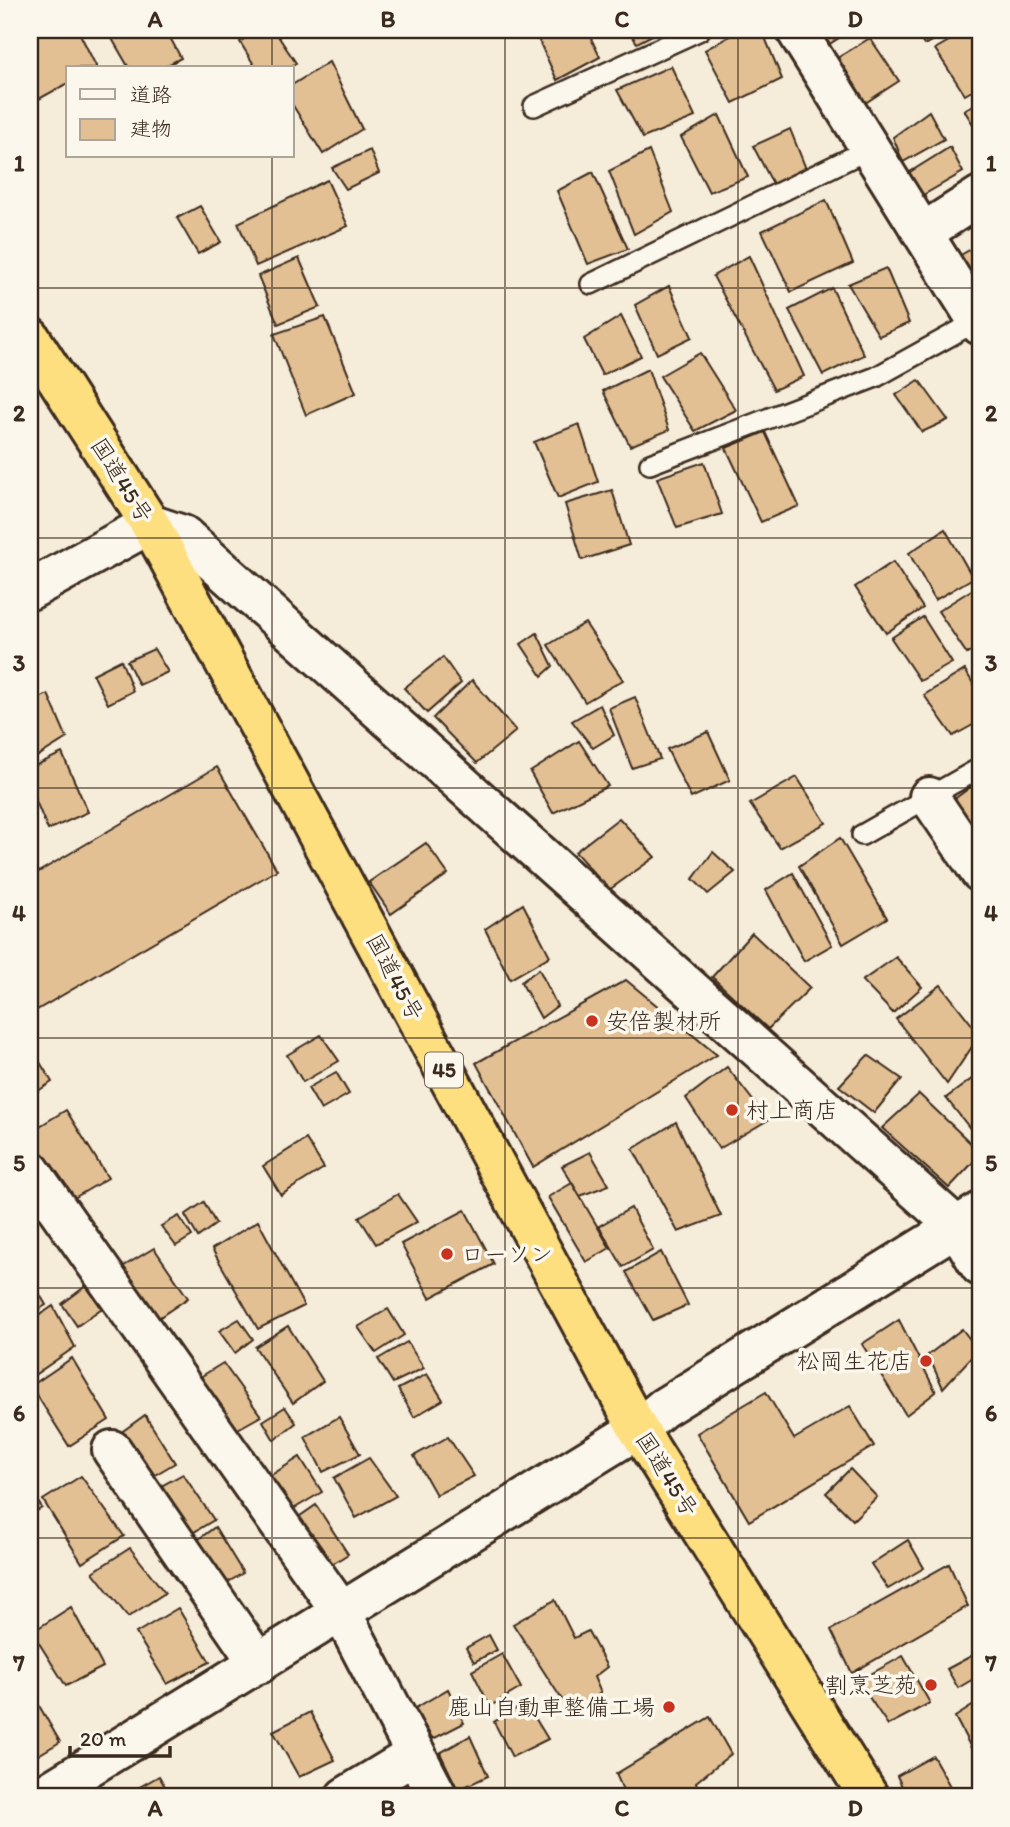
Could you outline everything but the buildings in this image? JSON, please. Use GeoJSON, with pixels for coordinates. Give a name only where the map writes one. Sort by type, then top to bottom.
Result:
{"type":"FeatureCollection","features":[{"type":"Feature","properties":{"kind":"highway","name":"国道45号"},"geometry":{"type":"LineString","coordinates":[[30,337],[150,524],[638,1429],[869,1797]]}},
{"type":"Feature","properties":{"kind":"street"},"geometry":{"type":"LineString","coordinates":[[796,30],[979,323]]}},
{"type":"Feature","properties":{"kind":"street"},"geometry":{"type":"LineString","coordinates":[[924,232],[980,196]]}},
{"type":"Feature","properties":{"kind":"street"},"geometry":{"type":"LineString","coordinates":[[30,590],[150,524],[183,535],[968,1219],[980,1266]]}},
{"type":"Feature","properties":{"kind":"street"},"geometry":{"type":"LineString","coordinates":[[929,797],[980,872]]}},
{"type":"Feature","properties":{"kind":"street"},"geometry":{"type":"LineString","coordinates":[[30,1170],[342,1613],[438,1797]]}},
{"type":"Feature","properties":{"kind":"street"},"geometry":{"type":"LineString","coordinates":[[40,1797],[638,1429],[663,1408],[968,1219]]}},
{"type":"Feature","properties":{"kind":"street"},"geometry":{"type":"LineString","coordinates":[[112,1450],[259,1664]]}},
{"type":"Feature","properties":{"kind":"street"},"geometry":{"type":"LineString","coordinates":[[345,1797],[416,1755]]}},
{"type":"Feature","properties":{"kind":"lane"},"geometry":{"type":"LineString","coordinates":[[534,106],[700,30]]}},
{"type":"Feature","properties":{"kind":"lane"},"geometry":{"type":"LineString","coordinates":[[591,284],[872,148]]}},
{"type":"Feature","properties":{"kind":"lane"},"geometry":{"type":"LineString","coordinates":[[650,464],[876,377],[979,323]]}},
{"type":"Feature","properties":{"kind":"lane"},"geometry":{"type":"LineString","coordinates":[[862,835],[980,768]]}},
{"type":"Feature","properties":{"kind":"place","name":"安倍製材所"},"geometry":{"type":"Point","coordinates":[592,1021]}},
{"type":"Feature","properties":{"kind":"place","name":"村上商店"},"geometry":{"type":"Point","coordinates":[732,1110]}},
{"type":"Feature","properties":{"kind":"place","name":"ローソン"},"geometry":{"type":"Point","coordinates":[447,1254]}},
{"type":"Feature","properties":{"kind":"place","name":"松岡生花店"},"geometry":{"type":"Point","coordinates":[926,1361]}},
{"type":"Feature","properties":{"kind":"place","name":"割烹芝苑"},"geometry":{"type":"Point","coordinates":[931,1685]}},
{"type":"Feature","properties":{"kind":"place","name":"鹿山自動車整備工場"},"geometry":{"type":"Point","coordinates":[669,1707]}}]}
